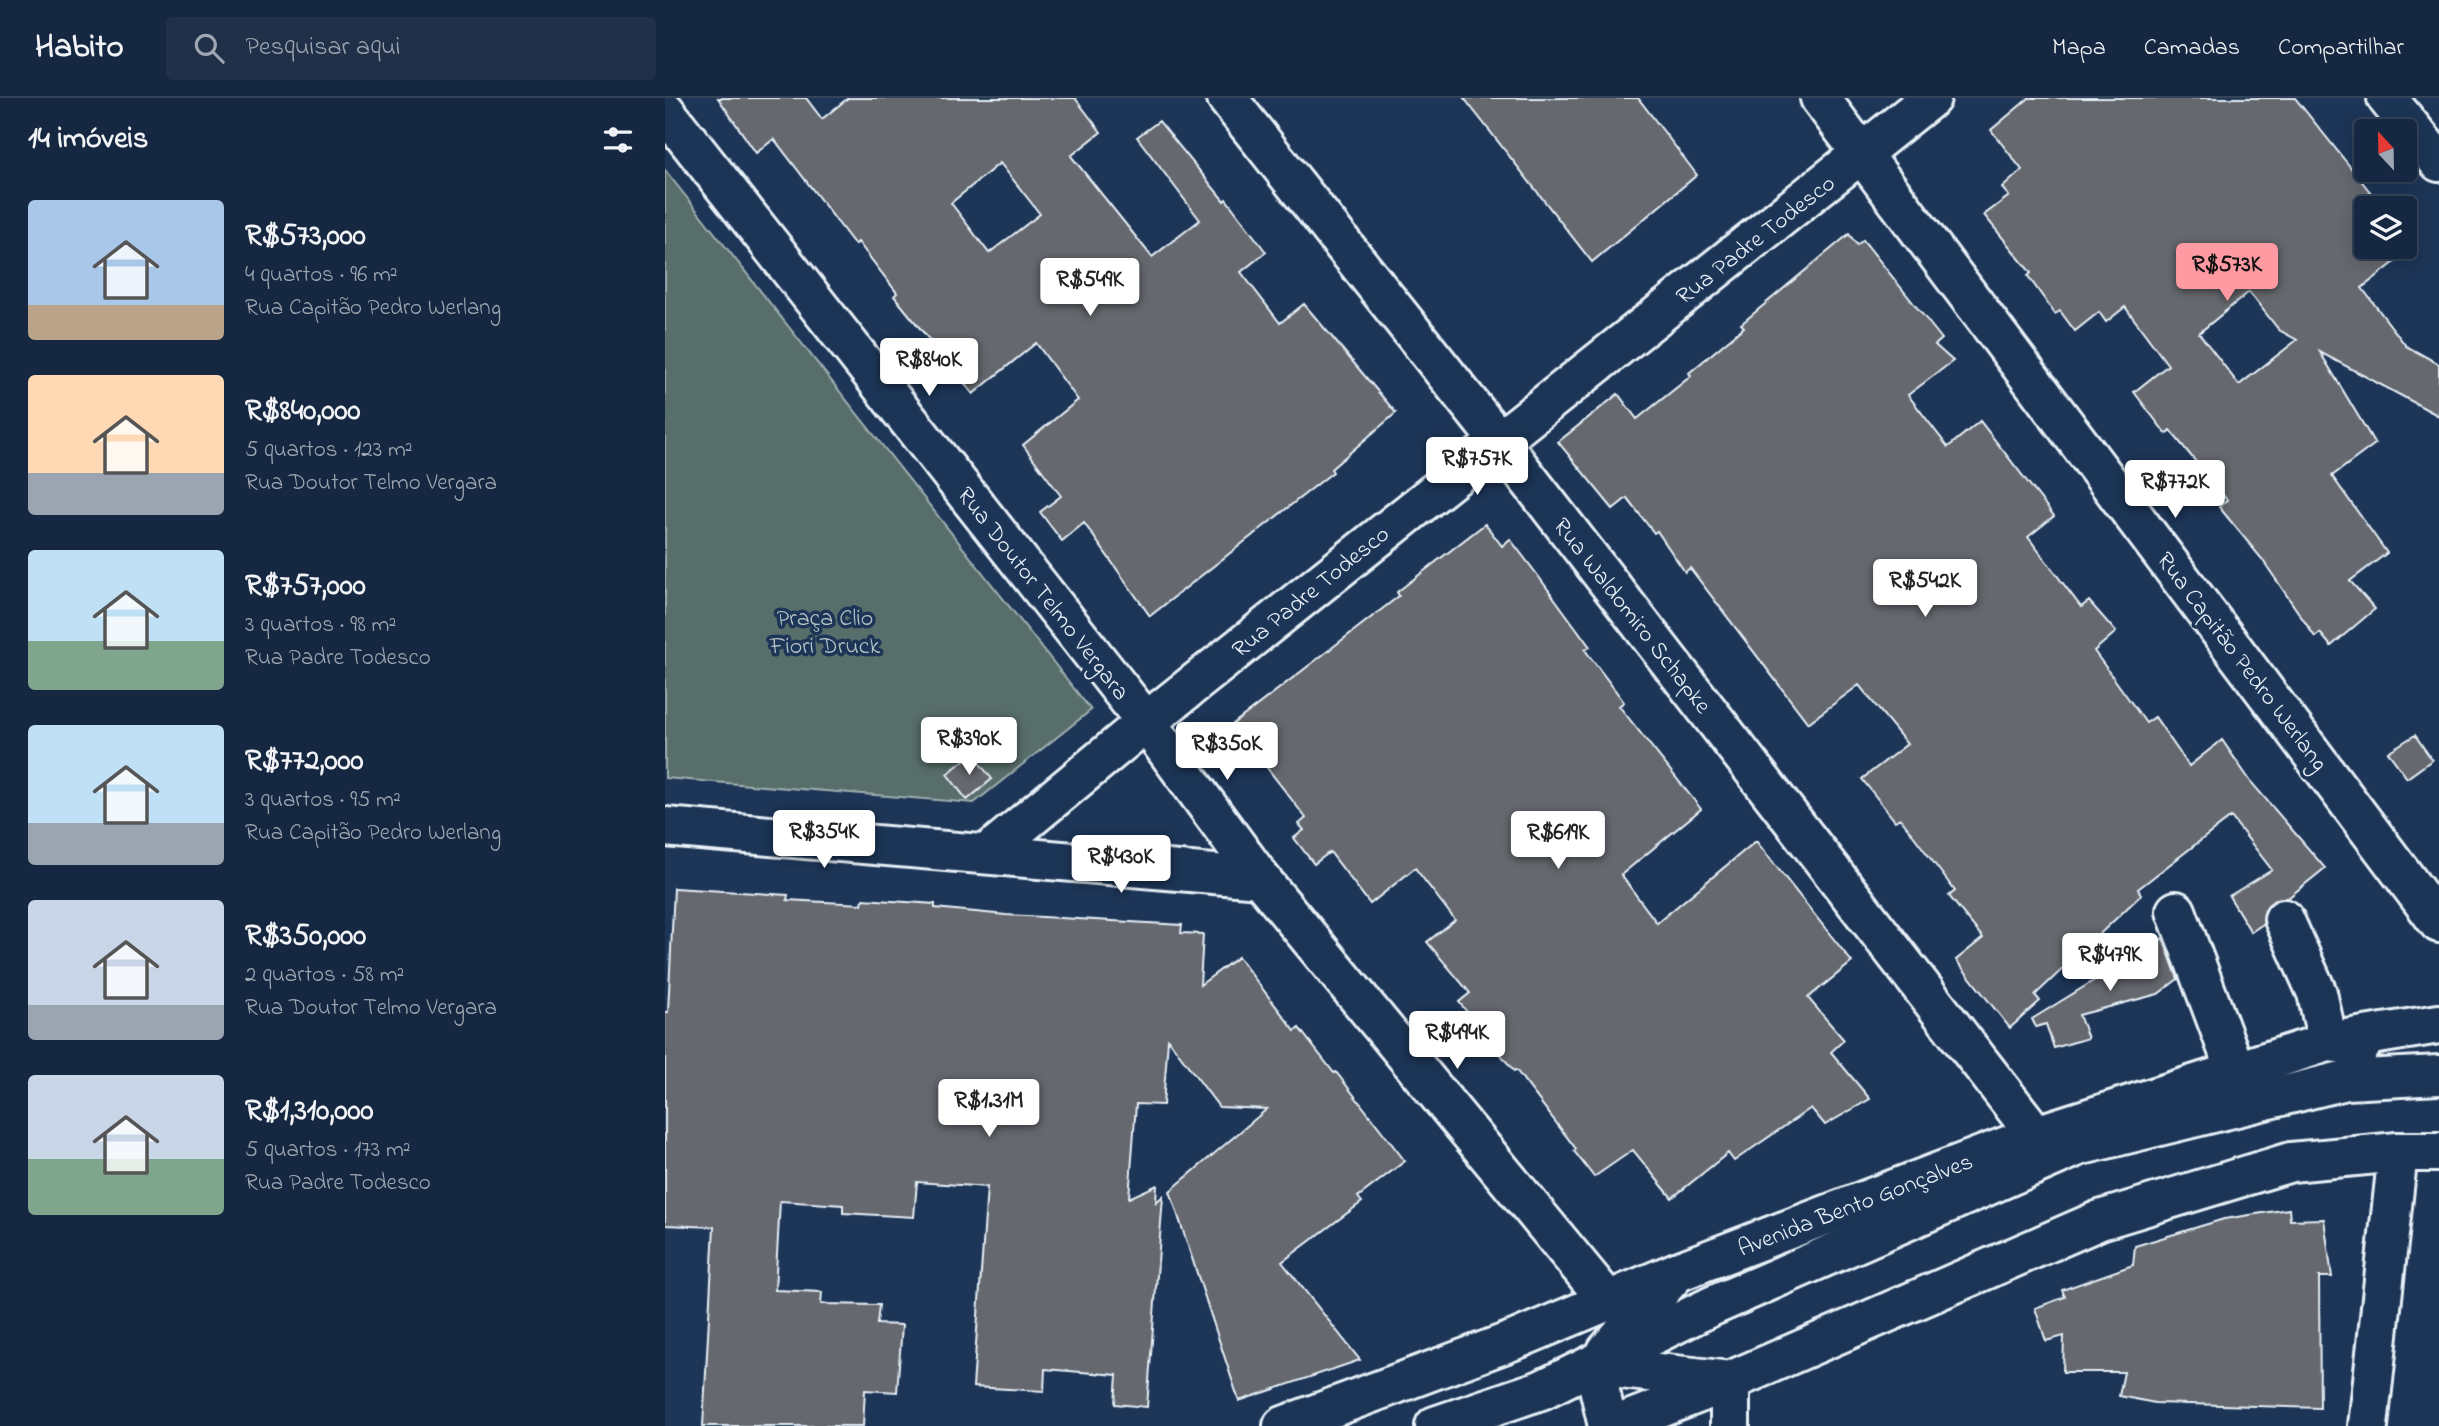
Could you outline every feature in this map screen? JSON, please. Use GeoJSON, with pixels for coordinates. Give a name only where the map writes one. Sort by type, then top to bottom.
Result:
{"type":"FeatureCollection","features":[{"type":"Feature","properties":{"kind":"street","name":"Rua Waldomiro Schapke"},"geometry":{"type":"LineString","coordinates":[[1227,98],[1499,441],[2036,1135]]}},
{"type":"Feature","properties":{"kind":"street","name":"Rua Capitão Pedro Werlang"},"geometry":{"type":"LineString","coordinates":[[1820,98],[2439,923]]}},
{"type":"Feature","properties":{"kind":"street","name":"Rua Padre Todesco"},"geometry":{"type":"LineString","coordinates":[[988,853],[1146,722],[1931,98]]}},
{"type":"Feature","properties":{"kind":"street"},"geometry":{"type":"LineString","coordinates":[[2387,98],[2439,162]]}},
{"type":"Feature","properties":{"kind":"street","name":"Rua Doutor Telmo Vergara"},"geometry":{"type":"LineString","coordinates":[[665,111],[1146,722],[1260,878],[1609,1302]]}},
{"type":"Feature","properties":{"kind":"street"},"geometry":{"type":"LineString","coordinates":[[665,827],[1260,878]]}},
{"type":"Feature","properties":{"kind":"street"},"geometry":{"type":"LineString","coordinates":[[2176,911],[2236,1072]]}},
{"type":"Feature","properties":{"kind":"street"},"geometry":{"type":"LineString","coordinates":[[2284,919],[2317,993],[2328,1042],[2439,1057]]}},
{"type":"Feature","properties":{"kind":"street","name":"Avenida Bento Gonçalves"},"geometry":{"type":"LineString","coordinates":[[1283,1426],[2036,1135],[2328,1042],[2439,1024]]}},
{"type":"Feature","properties":{"kind":"street"},"geometry":{"type":"LineString","coordinates":[[1435,1426],[1541,1390],[1710,1307],[2078,1146],[2346,1080],[2439,1075]]}},
{"type":"Feature","properties":{"kind":"street"},"geometry":{"type":"LineString","coordinates":[[2368,1426],[2398,1152]]}},
{"type":"Feature","properties":{"kind":"street"},"geometry":{"type":"LineString","coordinates":[[1614,1426],[1730,1381],[2100,1220],[2291,1162],[2398,1152],[2439,1152]]}},
{"type":"Feature","properties":{"kind":"street"},"geometry":{"type":"LineString","coordinates":[[1594,1366],[1677,1272]]}},
{"type":"Feature","properties":{"kind":"street"},"geometry":{"type":"LineString","coordinates":[[1594,1366],[1730,1381]]}},
{"type":"Feature","properties":{"kind":"street"},"geometry":{"type":"LineString","coordinates":[[1594,1366],[1608,1426]]}},
{"type":"Feature","properties":{"kind":"street"},"geometry":{"type":"LineString","coordinates":[[1730,1381],[1730,1426]]}},
{"type":"Feature","properties":{"kind":"green space","name":"Praça Clio Fiori Druck"},"geometry":{"type":"Polygon","coordinates":[[[665,170],[1091,710],[974,803],[665,778],[665,170]]]}},
{"type":"Feature","properties":{"kind":"building"},"geometry":{"type":"Polygon","coordinates":[[[718,98],[806,98],[822,119],[848,98],[1075,98],[1101,132],[1071,156],[1152,257],[1200,220],[1137,137],[1159,121],[1224,201],[1226,199],[1266,252],[1241,272],[1280,323],[1304,304],[1396,413],[1331,469],[1333,472],[1150,616],[1084,523],[1062,541],[1040,512],[1061,496],[1023,445],[1078,400],[1036,343],[973,394],[894,296],[897,293],[858,242],[855,245],[774,139],[756,153],[718,98]],[[1000,163],[951,203],[989,253],[1040,214],[1000,163]]]}},
{"type":"Feature","properties":{"kind":"building"},"geometry":{"type":"Polygon","coordinates":[[[1464,98],[1638,98],[1697,175],[1592,262],[1464,98]]]}},
{"type":"Feature","properties":{"kind":"building"},"geometry":{"type":"Polygon","coordinates":[[[2029,98],[2295,98],[2354,172],[2354,182],[2362,182],[2373,196],[2354,196],[2354,259],[2399,259],[2362,288],[2406,346],[2439,364],[2439,416],[2320,352],[2375,444],[2332,476],[2387,553],[2350,581],[2375,609],[2331,646],[2320,633],[2315,637],[2262,559],[2219,507],[2227,500],[2170,430],[2166,434],[2134,392],[2168,365],[2125,307],[2106,322],[2099,312],[2075,331],[2060,311],[2055,314],[2028,276],[2031,273],[1984,215],[2009,196],[2002,188],[2022,170],[1991,130],[2029,98]],[[2249,292],[2199,333],[2239,385],[2297,340],[2279,330],[2249,292]]]}},
{"type":"Feature","properties":{"kind":"building"},"geometry":{"type":"Polygon","coordinates":[[[1849,234],[1857,245],[1863,240],[1942,339],[1935,345],[1953,361],[1908,395],[1948,447],[1980,421],[2054,516],[2028,537],[2081,607],[2089,601],[2116,632],[2094,651],[2146,723],[2155,717],[2189,766],[2222,740],[2251,782],[2325,868],[2288,898],[2276,899],[2267,906],[2263,924],[2251,932],[2229,896],[2272,870],[2231,817],[2138,889],[2141,895],[2035,995],[2040,1001],[2010,1028],[1956,960],[1983,938],[1949,896],[1955,891],[1900,818],[1895,821],[1862,779],[1907,744],[1859,685],[1808,723],[1690,568],[1685,572],[1657,531],[1654,533],[1627,498],[1613,509],[1558,442],[1618,394],[1637,419],[1691,376],[1689,373],[1744,327],[1741,324],[1849,234]]]}},
{"type":"Feature","properties":{"kind":"building"},"geometry":{"type":"Polygon","coordinates":[[[1485,524],[1502,546],[1510,539],[1536,573],[1590,647],[1585,650],[1624,702],[1619,706],[1701,809],[1621,875],[1657,923],[1756,841],[1852,962],[1808,998],[1844,1040],[1831,1052],[1870,1099],[1825,1125],[1811,1108],[1734,1161],[1728,1153],[1672,1198],[1633,1150],[1594,1177],[1516,1070],[1514,1071],[1459,1002],[1470,993],[1427,942],[1455,920],[1415,868],[1370,904],[1330,852],[1314,864],[1294,838],[1304,830],[1299,824],[1306,818],[1233,724],[1399,596],[1397,592],[1485,524]]]}},
{"type":"Feature","properties":{"kind":"building"},"geometry":{"type":"Polygon","coordinates":[[[2415,735],[2432,760],[2407,778],[2388,752],[2415,735]]]}},
{"type":"Feature","properties":{"kind":"building"},"geometry":{"type":"Polygon","coordinates":[[[972,754],[992,779],[967,800],[947,774],[972,754]]]}},
{"type":"Feature","properties":{"kind":"building"},"geometry":{"type":"Polygon","coordinates":[[[674,888],[788,895],[787,900],[862,904],[863,899],[935,904],[935,908],[1006,915],[1182,925],[1181,933],[1203,934],[1200,985],[1238,957],[1295,1031],[1299,1028],[1334,1073],[1336,1072],[1405,1161],[1358,1197],[1362,1202],[1282,1262],[1360,1360],[1239,1401],[1170,1191],[1267,1109],[1219,1107],[1168,1039],[1163,1105],[1136,1104],[1129,1198],[1157,1185],[1156,1202],[1163,1196],[1147,1407],[1115,1404],[1117,1375],[1045,1369],[1044,1391],[973,1387],[987,1187],[917,1182],[914,1217],[843,1213],[843,1205],[780,1201],[775,1290],[822,1292],[821,1304],[879,1305],[877,1324],[902,1325],[897,1392],[865,1390],[863,1426],[703,1426],[714,1227],[665,1225],[665,1012],[668,1012],[674,888]]]}},
{"type":"Feature","properties":{"kind":"building"},"geometry":{"type":"Polygon","coordinates":[[[2163,938],[2178,979],[2158,994],[2079,1015],[2088,1038],[2054,1048],[2046,1024],[2036,1027],[2032,1019],[2163,938]]]}},
{"type":"Feature","properties":{"kind":"building"},"geometry":{"type":"Polygon","coordinates":[[[2289,1209],[2290,1220],[2324,1219],[2332,1277],[2319,1277],[2320,1408],[2155,1403],[2119,1396],[2124,1372],[2063,1372],[2064,1336],[2046,1341],[2035,1308],[2065,1297],[2062,1290],[2133,1265],[2135,1246],[2224,1219],[2289,1209]]]}}]}
